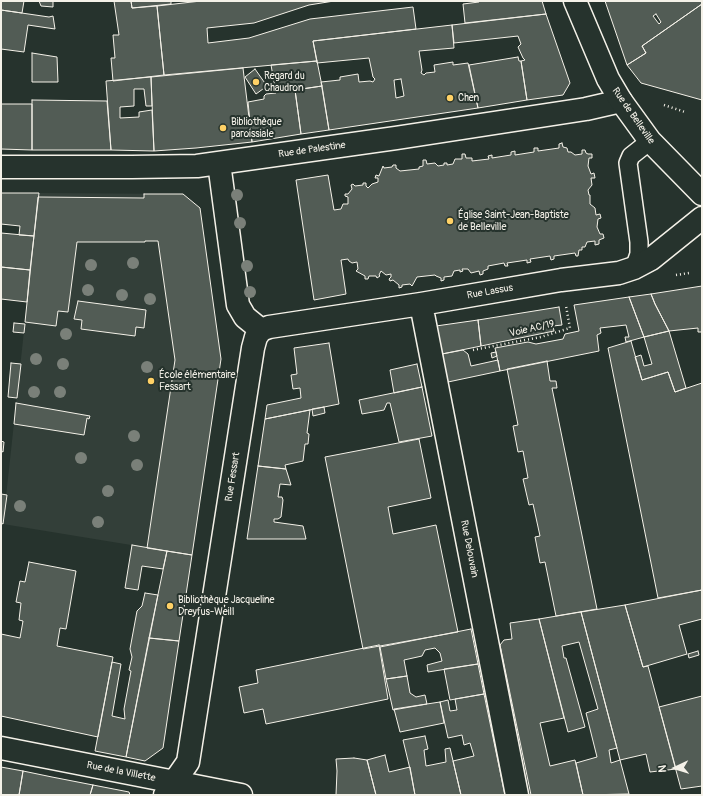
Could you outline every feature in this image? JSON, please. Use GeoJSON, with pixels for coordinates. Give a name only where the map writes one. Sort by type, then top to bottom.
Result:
{"type":"FeatureCollection","features":[{"type":"Feature","properties":{"kind":"street","name":"Rue de Belleville"},"geometry":{"type":"LineString","coordinates":[[575,1],[608,79],[621,101],[650,141],[702,194]]}},
{"type":"Feature","properties":{"kind":"street","name":"Rue de Palestine"},"geometry":{"type":"LineString","coordinates":[[1,167],[197,166],[396,138],[578,110],[621,101]]}},
{"type":"Feature","properties":{"kind":"street"},"geometry":{"type":"LineString","coordinates":[[219,163],[238,305],[245,317],[261,330]]}},
{"type":"Feature","properties":{"kind":"street","name":"Rue Lassus"},"geometry":{"type":"LineString","coordinates":[[261,330],[269,327],[421,304],[561,280],[619,273],[634,268],[651,259],[702,218]]}},
{"type":"Feature","properties":{"kind":"street","name":"Rue Delouvain"},"geometry":{"type":"LineString","coordinates":[[421,304],[517,795]]}},
{"type":"Feature","properties":{"kind":"street","name":"Rue Fessart"},"geometry":{"type":"LineString","coordinates":[[170,789],[188,762],[253,348],[256,337],[261,330]]}},
{"type":"Feature","properties":{"kind":"street","name":"Rue de la Villette"},"geometry":{"type":"LineString","coordinates":[[1,748],[170,789],[241,795]]}},
{"type":"Feature","properties":{"kind":"lane"},"geometry":{"type":"LineString","coordinates":[[634,268],[639,254],[639,242],[628,163],[631,156],[650,141]]}},
{"type":"Feature","properties":{"kind":"path"},"geometry":{"type":"LineString","coordinates":[[664,105],[685,112]]}},
{"type":"Feature","properties":{"kind":"path"},"geometry":{"type":"LineString","coordinates":[[676,275],[689,273]]}},
{"type":"Feature","properties":{"kind":"path","name":"Voie AC/19"},"geometry":{"type":"LineString","coordinates":[[473,350],[541,337],[570,328],[561,280]]}},
{"type":"Feature","properties":{"kind":"shaded area","name":"École élémentaire Fessart"},"geometry":{"type":"Polygon","coordinates":[[[39,193],[183,194],[200,208],[198,509],[192,555],[3,524],[39,193]]]}},
{"type":"Feature","properties":{"kind":"building"},"geometry":{"type":"Polygon","coordinates":[[[1,1],[24,1],[22,13],[1,10],[1,1]]]}},
{"type":"Feature","properties":{"kind":"building"},"geometry":{"type":"Polygon","coordinates":[[[39,1],[53,1],[53,7],[41,6],[39,1]]]}},
{"type":"Feature","properties":{"kind":"building"},"geometry":{"type":"Polygon","coordinates":[[[114,1],[131,1],[132,8],[157,6],[164,75],[113,81],[111,58],[115,58],[113,35],[119,35],[114,1]]]}},
{"type":"Feature","properties":{"kind":"building"},"geometry":{"type":"Polygon","coordinates":[[[131,1],[171,1],[171,4],[132,8],[131,1]]]}},
{"type":"Feature","properties":{"kind":"building"},"geometry":{"type":"Polygon","coordinates":[[[201,1],[334,1],[309,5],[254,23],[207,28],[208,43],[249,38],[310,19],[413,7],[416,29],[313,41],[317,61],[164,75],[157,6],[201,1]]]}},
{"type":"Feature","properties":{"kind":"building"},"geometry":{"type":"Polygon","coordinates":[[[479,1],[542,1],[546,14],[465,23],[463,4],[479,1]]]}},
{"type":"Feature","properties":{"kind":"building"},"geometry":{"type":"Polygon","coordinates":[[[605,1],[702,1],[702,4],[642,46],[646,53],[627,65],[605,1]],[[656,14],[653,16],[659,24],[661,22],[656,14]]]}},
{"type":"Feature","properties":{"kind":"building"},"geometry":{"type":"Polygon","coordinates":[[[702,4],[702,100],[641,83],[627,65],[646,53],[642,46],[702,4]]]}},
{"type":"Feature","properties":{"kind":"building"},"geometry":{"type":"Polygon","coordinates":[[[1,10],[49,17],[53,16],[55,29],[28,25],[24,52],[1,49],[1,10]]]}},
{"type":"Feature","properties":{"kind":"building"},"geometry":{"type":"Polygon","coordinates":[[[546,14],[570,83],[563,95],[527,100],[521,61],[525,60],[518,47],[521,44],[518,36],[454,43],[452,25],[546,14]]]}},
{"type":"Feature","properties":{"kind":"building"},"geometry":{"type":"Polygon","coordinates":[[[452,25],[454,48],[419,51],[422,70],[421,73],[424,75],[426,73],[435,72],[434,65],[453,62],[453,65],[468,63],[478,108],[329,130],[321,82],[340,80],[340,77],[358,74],[359,82],[373,82],[375,79],[373,77],[369,58],[317,63],[313,41],[452,25]],[[401,79],[394,80],[396,98],[404,96],[401,79]]]}},
{"type":"Feature","properties":{"kind":"building"},"geometry":{"type":"Polygon","coordinates":[[[32,53],[57,57],[58,82],[32,82],[32,53]]]}},
{"type":"Feature","properties":{"kind":"building"},"geometry":{"type":"Polygon","coordinates":[[[518,57],[519,61],[521,61],[527,100],[478,108],[469,65],[518,57]]]}},
{"type":"Feature","properties":{"kind":"building"},"geometry":{"type":"Polygon","coordinates":[[[317,61],[322,86],[295,90],[301,134],[252,142],[248,102],[264,99],[266,94],[276,93],[271,65],[317,61]]]}},
{"type":"Feature","properties":{"kind":"building"},"geometry":{"type":"Polygon","coordinates":[[[243,68],[252,142],[154,151],[151,77],[243,68]]]}},
{"type":"Feature","properties":{"kind":"building","name":"Regard du Chaudron"},"geometry":{"type":"Polygon","coordinates":[[[255,69],[267,86],[256,94],[245,77],[255,69]]]}},
{"type":"Feature","properties":{"kind":"building"},"geometry":{"type":"Polygon","coordinates":[[[151,77],[152,106],[146,106],[144,89],[134,89],[134,106],[120,107],[120,118],[139,117],[139,112],[152,110],[154,151],[111,150],[106,81],[151,77]]]}},
{"type":"Feature","properties":{"kind":"building"},"geometry":{"type":"Polygon","coordinates":[[[322,86],[329,130],[301,134],[295,90],[322,86]]]}},
{"type":"Feature","properties":{"kind":"building"},"geometry":{"type":"Polygon","coordinates":[[[32,100],[107,101],[111,150],[32,150],[32,100]]]}},
{"type":"Feature","properties":{"kind":"building"},"geometry":{"type":"Polygon","coordinates":[[[1,104],[32,104],[32,150],[1,149],[1,104]]]}},
{"type":"Feature","properties":{"kind":"building","name":"Église Saint-Jean-Baptiste de Belleville"},"geometry":{"type":"Polygon","coordinates":[[[562,143],[563,147],[567,148],[568,152],[575,155],[582,154],[582,150],[585,150],[588,154],[592,154],[592,158],[589,158],[588,166],[591,174],[594,173],[595,178],[591,178],[592,185],[588,190],[590,195],[590,204],[595,208],[596,215],[600,214],[601,218],[598,219],[597,227],[600,234],[603,234],[604,238],[599,240],[599,244],[595,245],[595,241],[587,242],[585,247],[582,247],[582,250],[579,250],[578,256],[576,256],[575,253],[554,256],[554,259],[551,260],[550,256],[530,259],[531,262],[527,263],[527,260],[507,263],[508,266],[505,266],[504,263],[488,266],[488,269],[483,271],[483,274],[480,275],[479,271],[471,273],[468,269],[462,269],[463,271],[460,272],[460,270],[454,271],[452,276],[444,277],[444,280],[441,281],[441,278],[435,275],[417,277],[412,286],[410,284],[402,285],[402,287],[399,288],[399,285],[393,280],[390,281],[389,279],[391,274],[386,275],[381,271],[380,276],[377,278],[376,276],[369,276],[368,279],[365,279],[365,276],[356,271],[358,269],[357,262],[352,263],[348,259],[341,260],[346,294],[314,300],[296,180],[328,175],[334,210],[341,209],[343,204],[348,204],[348,197],[345,196],[345,194],[348,194],[352,189],[351,185],[363,185],[363,183],[366,183],[368,188],[372,184],[378,182],[378,178],[375,178],[376,175],[379,176],[383,166],[384,168],[396,165],[396,168],[400,171],[419,169],[419,167],[423,166],[423,160],[426,160],[427,164],[435,163],[438,166],[447,163],[447,165],[453,164],[455,159],[462,159],[462,154],[465,154],[466,158],[472,158],[472,161],[489,159],[488,156],[492,155],[492,158],[511,155],[511,152],[515,151],[515,155],[534,152],[534,148],[538,148],[538,151],[559,148],[559,144],[562,143]]]}},
{"type":"Feature","properties":{"kind":"building"},"geometry":{"type":"Polygon","coordinates":[[[1,193],[39,193],[34,236],[19,235],[20,226],[1,224],[1,193]]]}},
{"type":"Feature","properties":{"kind":"building"},"geometry":{"type":"Polygon","coordinates":[[[144,194],[183,194],[200,208],[221,359],[192,555],[147,548],[175,360],[158,241],[77,242],[68,312],[58,311],[56,326],[25,322],[38,197],[144,198],[144,194]]]}},
{"type":"Feature","properties":{"kind":"building"},"geometry":{"type":"Polygon","coordinates":[[[1,233],[34,236],[30,270],[1,267],[1,233]]]}},
{"type":"Feature","properties":{"kind":"building"},"geometry":{"type":"Polygon","coordinates":[[[1,267],[30,270],[27,302],[1,299],[1,267]]]}},
{"type":"Feature","properties":{"kind":"building"},"geometry":{"type":"Polygon","coordinates":[[[702,286],[702,332],[698,332],[698,328],[669,331],[651,294],[702,286]]]}},
{"type":"Feature","properties":{"kind":"building"},"geometry":{"type":"Polygon","coordinates":[[[651,294],[669,331],[644,337],[629,297],[651,294]]]}},
{"type":"Feature","properties":{"kind":"building"},"geometry":{"type":"Polygon","coordinates":[[[629,297],[644,337],[626,342],[625,337],[629,337],[626,325],[600,328],[601,333],[597,335],[599,351],[500,371],[495,348],[528,342],[536,344],[563,339],[565,334],[579,331],[574,305],[629,297]]]}},
{"type":"Feature","properties":{"kind":"building"},"geometry":{"type":"Polygon","coordinates":[[[78,301],[146,310],[144,328],[136,327],[135,336],[81,329],[82,320],[74,319],[78,301]]]}},
{"type":"Feature","properties":{"kind":"building"},"geometry":{"type":"Polygon","coordinates":[[[559,307],[562,325],[553,326],[554,331],[481,346],[478,320],[559,307]]]}},
{"type":"Feature","properties":{"kind":"building"},"geometry":{"type":"Polygon","coordinates":[[[478,320],[481,346],[442,354],[436,326],[478,320]]]}},
{"type":"Feature","properties":{"kind":"building"},"geometry":{"type":"Polygon","coordinates":[[[14,323],[25,324],[24,333],[13,332],[14,323]]]}},
{"type":"Feature","properties":{"kind":"building"},"geometry":{"type":"Polygon","coordinates":[[[669,331],[686,388],[675,392],[668,372],[642,380],[635,357],[641,355],[644,366],[652,364],[644,337],[669,331]]]}},
{"type":"Feature","properties":{"kind":"building"},"geometry":{"type":"Polygon","coordinates":[[[631,341],[642,380],[668,372],[675,392],[702,383],[702,590],[658,598],[608,348],[631,341]]]}},
{"type":"Feature","properties":{"kind":"building"},"geometry":{"type":"Polygon","coordinates":[[[329,343],[339,404],[265,419],[267,405],[301,398],[300,388],[293,389],[291,375],[297,374],[294,348],[329,343]]]}},
{"type":"Feature","properties":{"kind":"building"},"geometry":{"type":"Polygon","coordinates":[[[463,350],[468,354],[471,366],[498,360],[500,371],[448,382],[442,354],[463,350]]]}},
{"type":"Feature","properties":{"kind":"building"},"geometry":{"type":"Polygon","coordinates":[[[496,352],[497,356],[492,358],[491,353],[496,352]]]}},
{"type":"Feature","properties":{"kind":"building"},"geometry":{"type":"Polygon","coordinates":[[[547,361],[550,381],[556,381],[557,388],[552,388],[597,609],[556,616],[545,562],[540,563],[535,537],[540,536],[533,504],[529,505],[523,479],[528,478],[523,451],[518,452],[513,426],[518,425],[507,369],[547,361]]]}},
{"type":"Feature","properties":{"kind":"building"},"geometry":{"type":"Polygon","coordinates":[[[11,363],[21,364],[17,398],[8,397],[11,363]]]}},
{"type":"Feature","properties":{"kind":"building"},"geometry":{"type":"Polygon","coordinates":[[[417,364],[422,387],[394,393],[390,370],[417,364]]]}},
{"type":"Feature","properties":{"kind":"building"},"geometry":{"type":"Polygon","coordinates":[[[422,387],[432,436],[399,442],[390,403],[387,403],[384,410],[362,414],[359,400],[422,387]]]}},
{"type":"Feature","properties":{"kind":"building"},"geometry":{"type":"Polygon","coordinates":[[[16,403],[90,416],[89,419],[87,418],[84,435],[14,424],[16,403]]]}},
{"type":"Feature","properties":{"kind":"building"},"geometry":{"type":"Polygon","coordinates":[[[324,407],[325,413],[313,416],[312,409],[324,407]]]}},
{"type":"Feature","properties":{"kind":"building"},"geometry":{"type":"Polygon","coordinates":[[[310,410],[307,433],[309,434],[308,444],[305,444],[303,461],[285,465],[286,469],[258,466],[265,419],[310,410]]]}},
{"type":"Feature","properties":{"kind":"building"},"geometry":{"type":"Polygon","coordinates":[[[419,439],[431,498],[388,507],[393,534],[436,525],[458,632],[363,649],[325,457],[419,439]]]}},
{"type":"Feature","properties":{"kind":"building"},"geometry":{"type":"Polygon","coordinates":[[[1,441],[4,442],[3,452],[1,451],[1,441]]]}},
{"type":"Feature","properties":{"kind":"building"},"geometry":{"type":"Polygon","coordinates":[[[258,466],[286,469],[291,485],[280,484],[278,497],[282,497],[283,500],[281,517],[274,519],[274,522],[303,526],[306,539],[247,539],[258,466]]]}},
{"type":"Feature","properties":{"kind":"building"},"geometry":{"type":"Polygon","coordinates":[[[1,494],[7,495],[3,524],[1,523],[1,494]]]}},
{"type":"Feature","properties":{"kind":"building"},"geometry":{"type":"Polygon","coordinates":[[[132,545],[167,551],[163,569],[142,566],[138,590],[125,588],[132,545]]]}},
{"type":"Feature","properties":{"kind":"building","name":"Bibliothèque Jacqueline Dreyfus-Weill"},"geometry":{"type":"Polygon","coordinates":[[[167,551],[192,555],[179,641],[149,638],[167,551]]]}},
{"type":"Feature","properties":{"kind":"building"},"geometry":{"type":"Polygon","coordinates":[[[29,562],[76,571],[66,629],[60,628],[57,646],[113,657],[98,737],[1,716],[1,634],[20,638],[23,621],[19,620],[21,603],[16,602],[20,581],[25,582],[29,562]]]}},
{"type":"Feature","properties":{"kind":"building"},"geometry":{"type":"Polygon","coordinates":[[[702,590],[702,619],[679,625],[687,654],[643,667],[625,605],[702,590]]]}},
{"type":"Feature","properties":{"kind":"building"},"geometry":{"type":"Polygon","coordinates":[[[145,593],[158,595],[126,757],[95,751],[112,662],[121,664],[112,716],[125,719],[124,709],[132,657],[130,649],[137,611],[142,606],[145,593]]]}},
{"type":"Feature","properties":{"kind":"building"},"geometry":{"type":"Polygon","coordinates":[[[625,605],[643,667],[648,666],[676,769],[650,772],[646,754],[620,760],[581,612],[625,605]]]}},
{"type":"Feature","properties":{"kind":"building"},"geometry":{"type":"Polygon","coordinates":[[[581,612],[617,748],[609,750],[611,763],[620,760],[629,794],[583,795],[576,763],[597,757],[586,713],[598,709],[579,642],[562,646],[564,658],[566,658],[585,727],[568,732],[539,619],[581,612]]]}},
{"type":"Feature","properties":{"kind":"building"},"geometry":{"type":"Polygon","coordinates":[[[539,619],[564,718],[540,723],[550,766],[575,760],[583,795],[531,795],[500,645],[504,640],[512,639],[510,623],[539,619]]]}},
{"type":"Feature","properties":{"kind":"building"},"geometry":{"type":"Polygon","coordinates":[[[471,629],[478,664],[428,672],[427,665],[442,661],[440,653],[435,648],[425,650],[422,656],[404,660],[407,676],[386,679],[380,647],[471,629]]]}},
{"type":"Feature","properties":{"kind":"building"},"geometry":{"type":"Polygon","coordinates":[[[149,638],[179,641],[163,748],[145,761],[126,757],[149,638]]]}},
{"type":"Feature","properties":{"kind":"building"},"geometry":{"type":"Polygon","coordinates":[[[379,645],[388,699],[266,724],[263,709],[244,713],[239,687],[258,683],[256,670],[379,645]]]}},
{"type":"Feature","properties":{"kind":"building"},"geometry":{"type":"Polygon","coordinates":[[[698,651],[699,655],[689,658],[688,654],[698,651]]]}},
{"type":"Feature","properties":{"kind":"building"},"geometry":{"type":"Polygon","coordinates":[[[478,664],[484,694],[450,700],[444,669],[478,664]]]}},
{"type":"Feature","properties":{"kind":"building"},"geometry":{"type":"Polygon","coordinates":[[[407,676],[410,693],[416,697],[425,695],[427,704],[393,710],[386,679],[407,676]]]}},
{"type":"Feature","properties":{"kind":"building"},"geometry":{"type":"Polygon","coordinates":[[[484,694],[505,795],[461,795],[453,761],[474,756],[470,743],[464,745],[462,735],[448,738],[440,702],[448,700],[450,711],[457,710],[455,699],[484,694]]]}},
{"type":"Feature","properties":{"kind":"building"},"geometry":{"type":"Polygon","coordinates":[[[702,696],[702,786],[681,789],[659,707],[702,696]]]}},
{"type":"Feature","properties":{"kind":"building"},"geometry":{"type":"Polygon","coordinates":[[[440,702],[444,723],[400,732],[394,709],[440,702]]]}},
{"type":"Feature","properties":{"kind":"building"},"geometry":{"type":"Polygon","coordinates":[[[425,736],[428,749],[424,750],[426,766],[446,762],[445,749],[450,748],[461,795],[415,795],[403,740],[425,736]]]}},
{"type":"Feature","properties":{"kind":"building"},"geometry":{"type":"Polygon","coordinates":[[[385,755],[389,772],[410,767],[415,795],[376,795],[367,760],[385,755]]]}},
{"type":"Feature","properties":{"kind":"building"},"geometry":{"type":"Polygon","coordinates":[[[354,758],[367,760],[376,795],[336,795],[336,759],[354,758]]]}},
{"type":"Feature","properties":{"kind":"building"},"geometry":{"type":"Polygon","coordinates":[[[1,767],[23,771],[19,795],[1,795],[1,767]]]}},
{"type":"Feature","properties":{"kind":"building"},"geometry":{"type":"Polygon","coordinates":[[[23,771],[93,785],[90,795],[19,795],[23,771]]]}},
{"type":"Feature","properties":{"kind":"building"},"geometry":{"type":"Polygon","coordinates":[[[93,785],[129,792],[130,795],[90,795],[93,785]]]}},
{"type":"Feature","properties":{"kind":"place","name":"Regard du Chaudron"},"geometry":{"type":"Point","coordinates":[256,82]}},
{"type":"Feature","properties":{"kind":"place","name":"Chen"},"geometry":{"type":"Point","coordinates":[450,98]}},
{"type":"Feature","properties":{"kind":"place","name":"Bibliothèque paroissiale"},"geometry":{"type":"Point","coordinates":[223,128]}},
{"type":"Feature","properties":{"kind":"place","name":"Église Saint-Jean-Baptiste de Belleville"},"geometry":{"type":"Point","coordinates":[450,221]}},
{"type":"Feature","properties":{"kind":"place","name":"École élémentaire Fessart"},"geometry":{"type":"Point","coordinates":[151,381]}},
{"type":"Feature","properties":{"kind":"place","name":"Bibliothèque Jacqueline Dreyfus-Weill"},"geometry":{"type":"Point","coordinates":[170,606]}}]}
